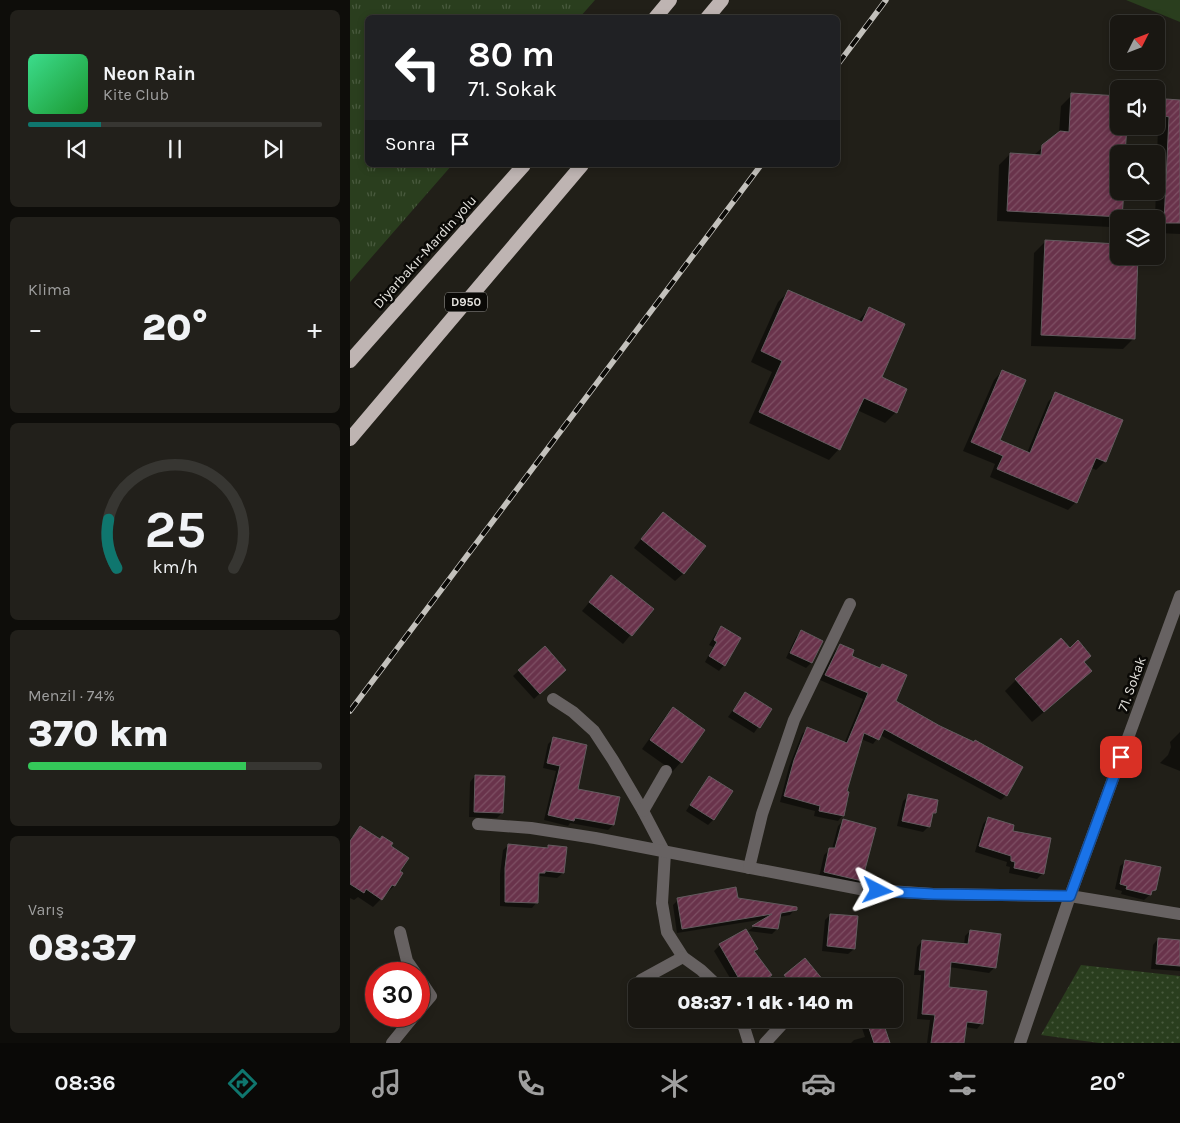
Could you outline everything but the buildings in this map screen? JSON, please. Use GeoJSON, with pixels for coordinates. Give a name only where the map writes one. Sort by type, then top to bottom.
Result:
{"type":"FeatureCollection","features":[{"type":"Feature","properties":{"kind":"highway"},"geometry":{"type":"LineString","coordinates":[[657,15],[670,0]]}},
{"type":"Feature","properties":{"kind":"highway"},"geometry":{"type":"LineString","coordinates":[[710,15],[722,0]]}},
{"type":"Feature","properties":{"kind":"highway","name":"Diyarbakır-Mardin yolu"},"geometry":{"type":"LineString","coordinates":[[350,361],[522,167]]}},
{"type":"Feature","properties":{"kind":"highway","name":"D950"},"geometry":{"type":"LineString","coordinates":[[350,439],[580,167]]}},
{"type":"Feature","properties":{"kind":"street","name":"71. Sokak"},"geometry":{"type":"LineString","coordinates":[[1020,1043],[1070,896],[1180,596]]}},
{"type":"Feature","properties":{"kind":"street"},"geometry":{"type":"LineString","coordinates":[[749,868],[762,814],[794,720],[850,604]]}},
{"type":"Feature","properties":{"kind":"street"},"geometry":{"type":"LineString","coordinates":[[552,699],[573,712],[594,732],[643,811],[665,853],[662,904],[667,932],[683,958],[709,978]]}},
{"type":"Feature","properties":{"kind":"street"},"geometry":{"type":"LineString","coordinates":[[643,811],[666,771]]}},
{"type":"Feature","properties":{"kind":"street"},"geometry":{"type":"LineString","coordinates":[[478,824],[530,828],[577,835],[860,890],[933,894],[1070,896],[1180,914]]}},
{"type":"Feature","properties":{"kind":"street"},"geometry":{"type":"LineString","coordinates":[[400,932],[408,962]]}},
{"type":"Feature","properties":{"kind":"street"},"geometry":{"type":"LineString","coordinates":[[645,978],[683,958]]}},
{"type":"Feature","properties":{"kind":"street"},"geometry":{"type":"LineString","coordinates":[[392,1043],[405,1027]]}},
{"type":"Feature","properties":{"kind":"street"},"geometry":{"type":"LineString","coordinates":[[743,1028],[749,1043]]}},
{"type":"Feature","properties":{"kind":"street"},"geometry":{"type":"LineString","coordinates":[[765,1043],[779,1028]]}},
{"type":"Feature","properties":{"kind":"green space"},"geometry":{"type":"Polygon","coordinates":[[[350,0],[595,0],[582,15],[365,15],[365,167],[450,167],[350,282],[350,0]]]}},
{"type":"Feature","properties":{"kind":"green space"},"geometry":{"type":"Polygon","coordinates":[[[1126,0],[1180,0],[1180,22],[1126,0]]]}},
{"type":"Feature","properties":{"kind":"green space"},"geometry":{"type":"Polygon","coordinates":[[[1081,965],[1180,976],[1180,1043],[1099,1043],[1041,1035],[1081,965]]]}},
{"type":"Feature","properties":{"kind":"railway"},"geometry":{"type":"LineString","coordinates":[[840,61],[886,0]]}},
{"type":"Feature","properties":{"kind":"railway"},"geometry":{"type":"LineString","coordinates":[[350,711],[759,167]]}},
{"type":"Feature","properties":{"kind":"route"},"geometry":{"type":"LineString","coordinates":[[878,891],[933,894],[1070,896],[1121,757]]}}]}
